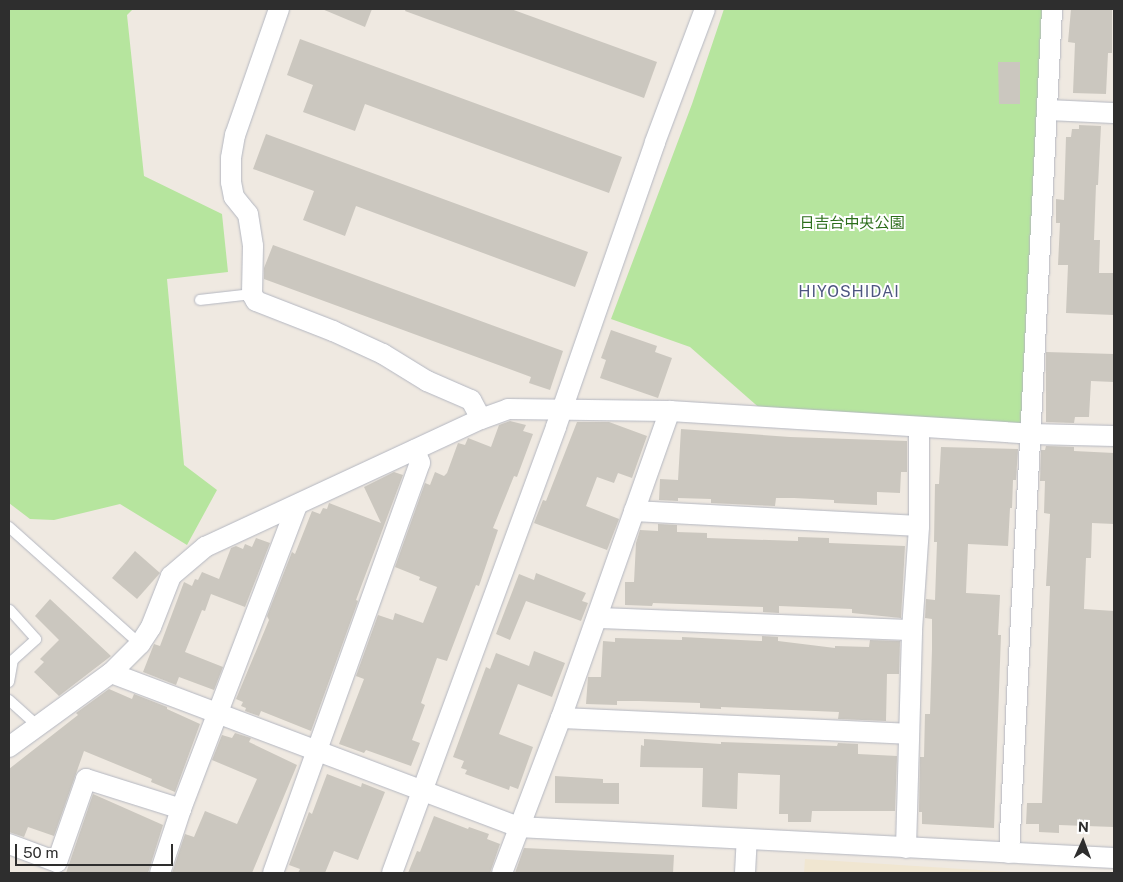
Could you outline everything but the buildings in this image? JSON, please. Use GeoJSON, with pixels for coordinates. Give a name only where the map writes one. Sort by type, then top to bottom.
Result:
{"type":"FeatureCollection","features":[{"type":"Feature","properties":{"kind":"street"},"geometry":{"type":"LineString","coordinates":[[279,9],[235,135],[231,158],[231,182],[234,197],[248,214],[253,246],[252,294],[256,301],[384,354],[427,381],[471,400],[481,419]]}},
{"type":"Feature","properties":{"kind":"street"},"geometry":{"type":"LineString","coordinates":[[392,873],[563,408],[655,142],[705,9]]}},
{"type":"Feature","properties":{"kind":"street"},"geometry":{"type":"LineString","coordinates":[[1009,853],[1052,9]]}},
{"type":"Feature","properties":{"kind":"street"},"geometry":{"type":"LineString","coordinates":[[1047,110],[1114,113]]}},
{"type":"Feature","properties":{"kind":"street"},"geometry":{"type":"LineString","coordinates":[[9,747],[111,673],[140,644],[151,627],[171,576],[204,546],[481,419],[508,409],[563,408],[670,411],[1030,434],[1114,436]]}},
{"type":"Feature","properties":{"kind":"street"},"geometry":{"type":"LineString","coordinates":[[502,873],[562,718],[670,411]]}},
{"type":"Feature","properties":{"kind":"street"},"geometry":{"type":"LineString","coordinates":[[906,848],[912,630],[919,526],[919,426]]}},
{"type":"Feature","properties":{"kind":"street"},"geometry":{"type":"LineString","coordinates":[[272,873],[420,463],[415,450]]}},
{"type":"Feature","properties":{"kind":"street"},"geometry":{"type":"LineString","coordinates":[[160,873],[180,809],[296,505]]}},
{"type":"Feature","properties":{"kind":"street"},"geometry":{"type":"LineString","coordinates":[[634,511],[919,526]]}},
{"type":"Feature","properties":{"kind":"street"},"geometry":{"type":"LineString","coordinates":[[597,618],[912,630]]}},
{"type":"Feature","properties":{"kind":"street"},"geometry":{"type":"LineString","coordinates":[[111,673],[218,712],[518,828],[1114,858]]}},
{"type":"Feature","properties":{"kind":"street"},"geometry":{"type":"LineString","coordinates":[[562,718],[908,734]]}},
{"type":"Feature","properties":{"kind":"street"},"geometry":{"type":"LineString","coordinates":[[9,844],[57,862],[86,779],[180,809]]}},
{"type":"Feature","properties":{"kind":"street"},"geometry":{"type":"LineString","coordinates":[[745,873],[747,839]]}},
{"type":"Feature","properties":{"kind":"lane"},"geometry":{"type":"LineString","coordinates":[[200,300],[252,294]]}},
{"type":"Feature","properties":{"kind":"lane"},"geometry":{"type":"LineString","coordinates":[[9,527],[140,644]]}},
{"type":"Feature","properties":{"kind":"lane"},"geometry":{"type":"LineString","coordinates":[[9,682],[13,660],[36,639],[10,610]]}},
{"type":"Feature","properties":{"kind":"lane"},"geometry":{"type":"LineString","coordinates":[[9,700],[38,725]]}},
{"type":"Feature","properties":{"kind":"shaded area"},"geometry":{"type":"Polygon","coordinates":[[[805,859],[1024,873],[804,873],[805,859]]]}},
{"type":"Feature","properties":{"kind":"green space"},"geometry":{"type":"Polygon","coordinates":[[[9,9],[133,9],[127,15],[144,176],[222,214],[228,272],[167,279],[184,465],[217,490],[187,545],[120,504],[54,520],[30,519],[9,503],[9,9]]]}},
{"type":"Feature","properties":{"kind":"green space","name":"日吉台中央公園"},"geometry":{"type":"Polygon","coordinates":[[[724,9],[1052,9],[1024,425],[763,411],[690,347],[611,319],[692,104],[724,9]]]}},
{"type":"Feature","properties":{"kind":"district","name":"HIYOSHIDAI"},"geometry":{"type":"Point","coordinates":[849,292]}}]}
